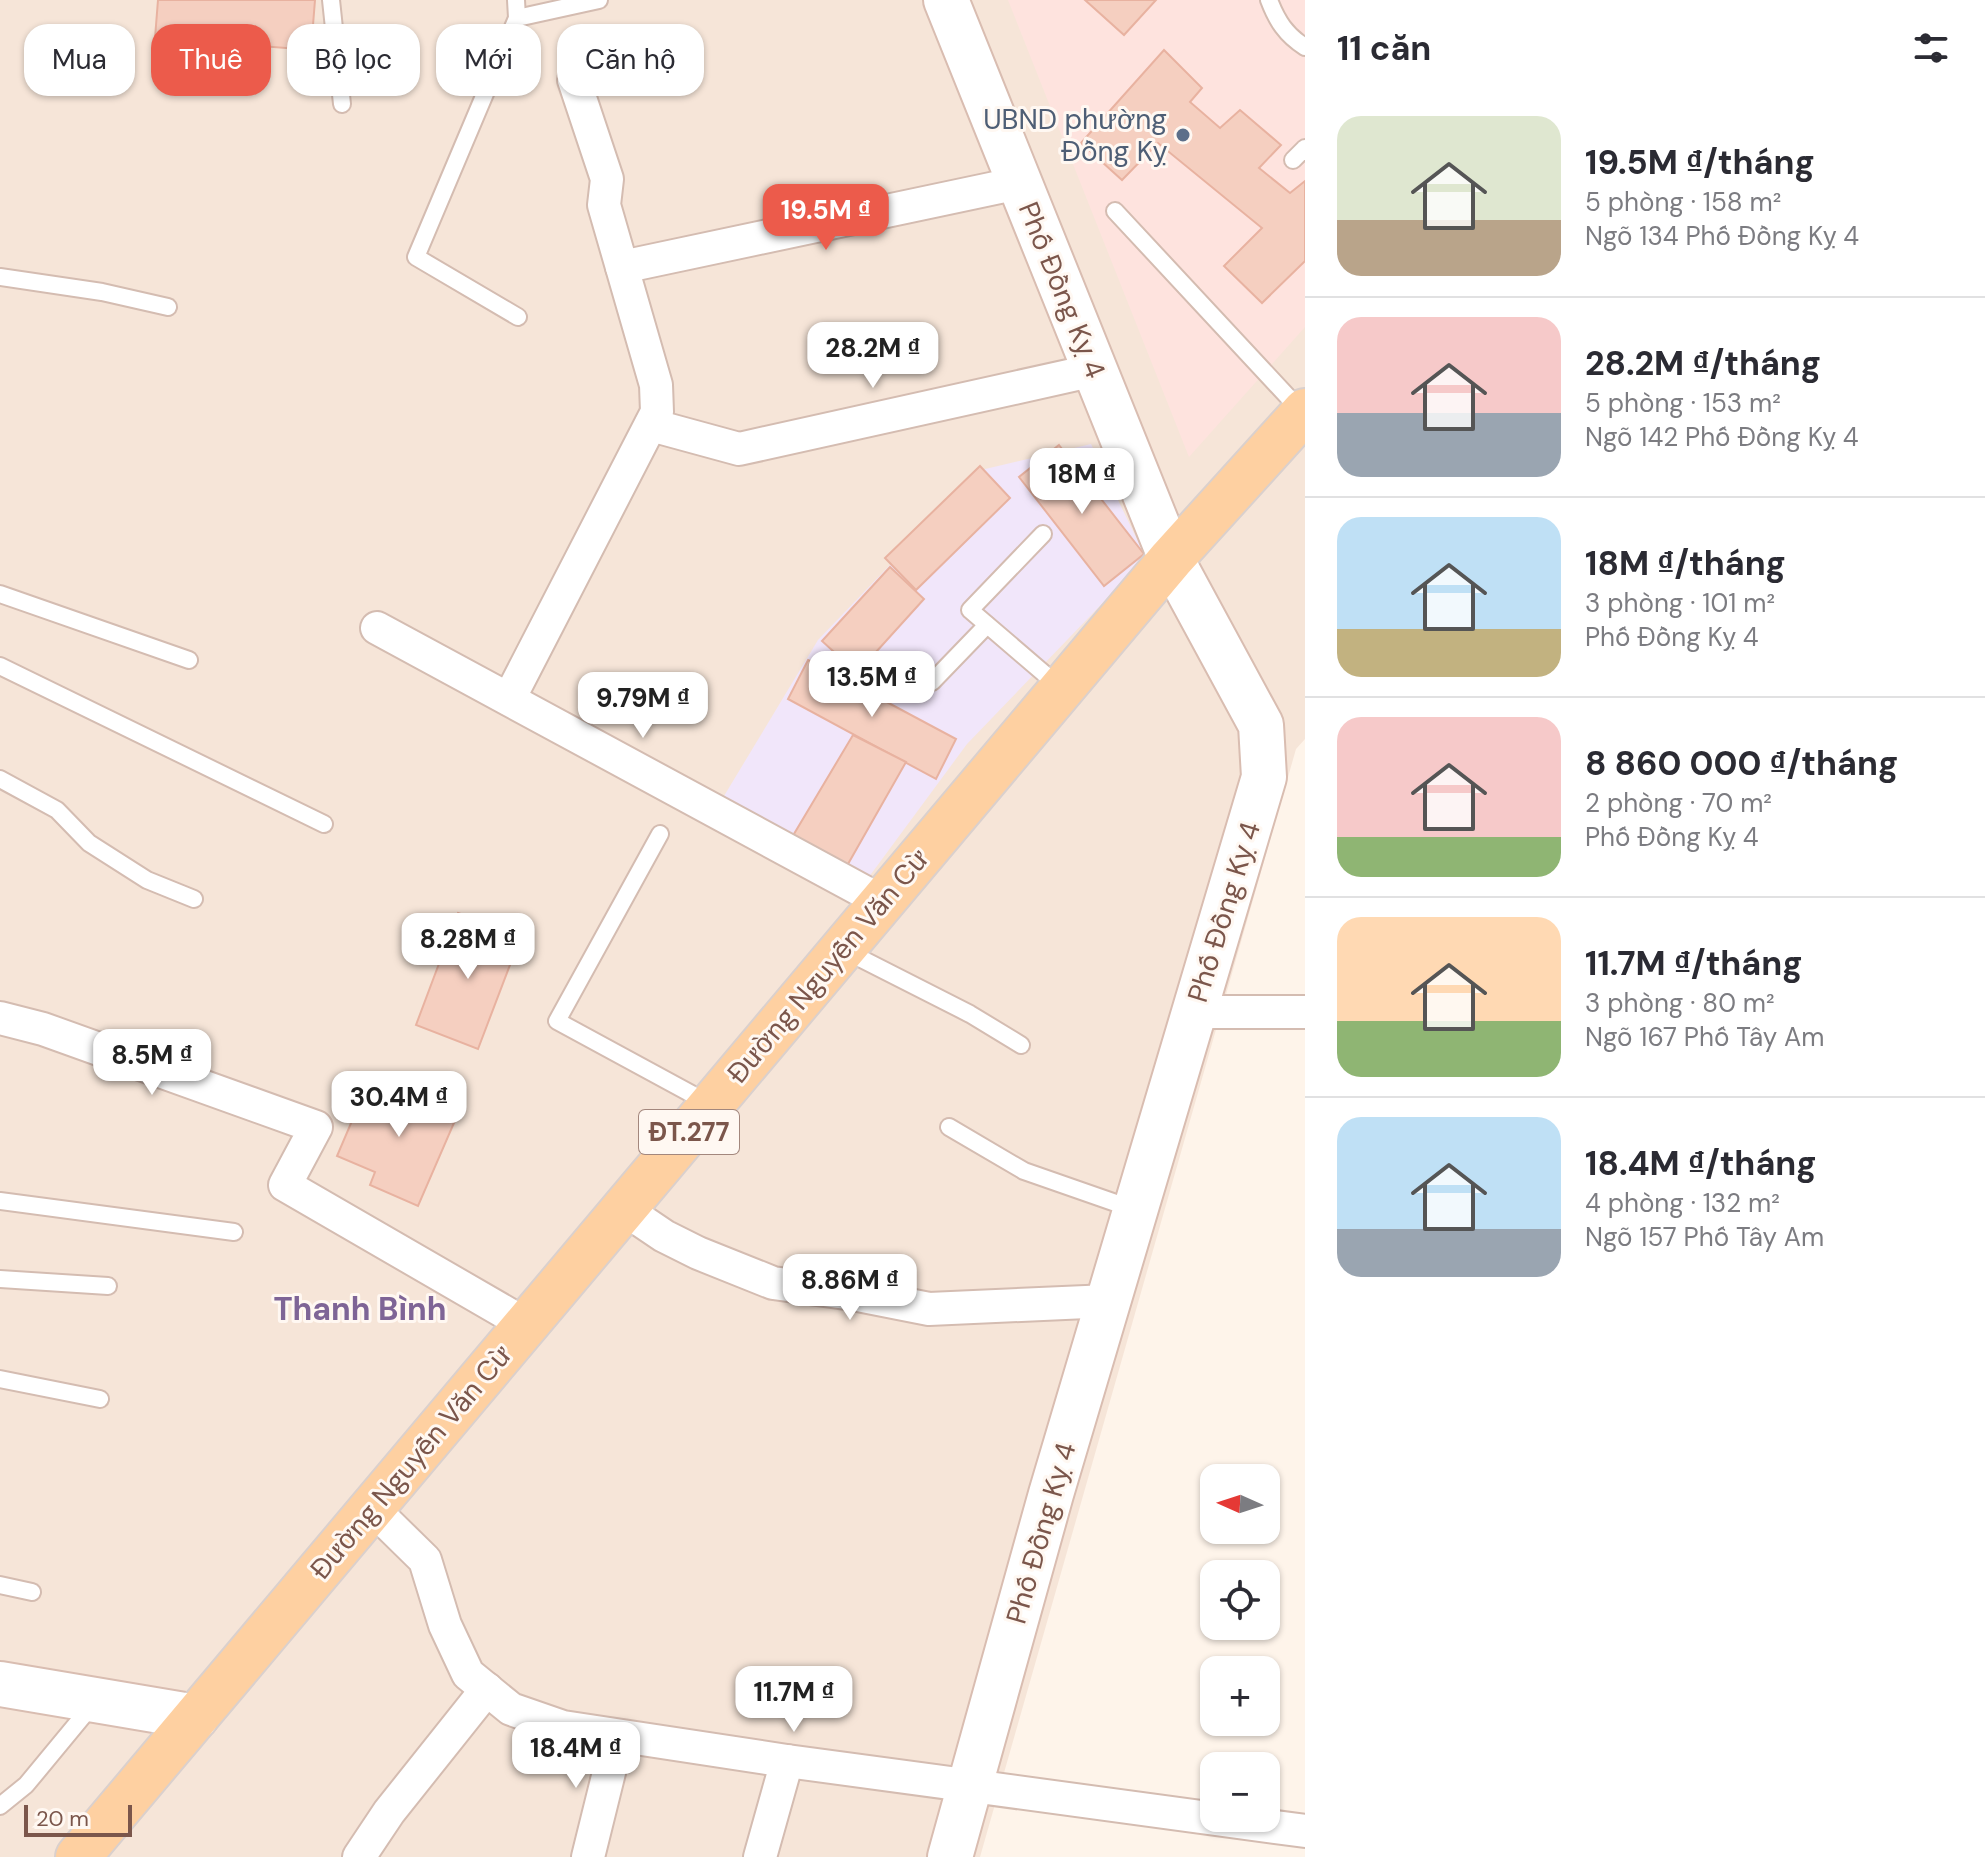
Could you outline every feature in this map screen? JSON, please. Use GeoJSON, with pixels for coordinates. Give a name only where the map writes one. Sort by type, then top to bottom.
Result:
{"type":"FeatureCollection","features":[{"type":"Feature","properties":{"kind":"main road","name":"Đường Nguyễn Văn Cừ"},"geometry":{"type":"LineString","coordinates":[[78,1857],[1171,559],[1304,412]]}},
{"type":"Feature","properties":{"kind":"street","name":"Phố Đồng Kỵ 4"},"geometry":{"type":"LineString","coordinates":[[946,0],[1171,559],[1261,725],[1264,777],[1051,1494],[950,1857]]}},
{"type":"Feature","properties":{"kind":"street"},"geometry":{"type":"LineString","coordinates":[[509,699],[657,412],[656,385],[604,205],[607,179],[579,96]]}},
{"type":"Feature","properties":{"kind":"street"},"geometry":{"type":"LineString","coordinates":[[622,267],[1019,183]]}},
{"type":"Feature","properties":{"kind":"street"},"geometry":{"type":"LineString","coordinates":[[651,425],[739,449],[1095,370]]}},
{"type":"Feature","properties":{"kind":"street"},"geometry":{"type":"LineString","coordinates":[[377,628],[883,902]]}},
{"type":"Feature","properties":{"kind":"street"},"geometry":{"type":"LineString","coordinates":[[1195,1012],[1305,1012]]}},
{"type":"Feature","properties":{"kind":"street"},"geometry":{"type":"LineString","coordinates":[[0,1018],[43,1029],[316,1127],[285,1185],[527,1325]]}},
{"type":"Feature","properties":{"kind":"street"},"geometry":{"type":"LineString","coordinates":[[624,1209],[664,1236],[698,1253],[773,1283],[929,1309],[1109,1301]]}},
{"type":"Feature","properties":{"kind":"street"},"geometry":{"type":"LineString","coordinates":[[372,1508],[425,1560],[445,1625],[468,1674],[511,1709],[563,1727],[618,1736],[1305,1831]]}},
{"type":"Feature","properties":{"kind":"street"},"geometry":{"type":"LineString","coordinates":[[0,1684],[196,1717]]}},
{"type":"Feature","properties":{"kind":"street"},"geometry":{"type":"LineString","coordinates":[[359,1857],[389,1812],[487,1689]]}},
{"type":"Feature","properties":{"kind":"street"},"geometry":{"type":"LineString","coordinates":[[588,1857],[618,1736]]}},
{"type":"Feature","properties":{"kind":"street"},"geometry":{"type":"LineString","coordinates":[[760,1857],[787,1761]]}},
{"type":"Feature","properties":{"kind":"lane"},"geometry":{"type":"LineString","coordinates":[[331,0],[342,104]]}},
{"type":"Feature","properties":{"kind":"lane"},"geometry":{"type":"LineString","coordinates":[[516,0],[517,18],[416,257],[518,317]]}},
{"type":"Feature","properties":{"kind":"lane"},"geometry":{"type":"LineString","coordinates":[[517,18],[599,0]]}},
{"type":"Feature","properties":{"kind":"lane"},"geometry":{"type":"LineString","coordinates":[[1269,0],[1278,22],[1292,39],[1305,47]]}},
{"type":"Feature","properties":{"kind":"lane"},"geometry":{"type":"LineString","coordinates":[[1115,211],[1304,412]]}},
{"type":"Feature","properties":{"kind":"lane"},"geometry":{"type":"LineString","coordinates":[[0,277],[102,292],[168,307]]}},
{"type":"Feature","properties":{"kind":"lane"},"geometry":{"type":"LineString","coordinates":[[1043,534],[970,610],[1062,689]]}},
{"type":"Feature","properties":{"kind":"lane"},"geometry":{"type":"LineString","coordinates":[[0,594],[189,660]]}},
{"type":"Feature","properties":{"kind":"lane"},"geometry":{"type":"LineString","coordinates":[[932,682],[987,625]]}},
{"type":"Feature","properties":{"kind":"lane"},"geometry":{"type":"LineString","coordinates":[[0,666],[324,824]]}},
{"type":"Feature","properties":{"kind":"lane"},"geometry":{"type":"LineString","coordinates":[[0,779],[57,810],[89,843],[147,880],[194,899]]}},
{"type":"Feature","properties":{"kind":"lane"},"geometry":{"type":"LineString","coordinates":[[660,834],[557,1021],[712,1105]]}},
{"type":"Feature","properties":{"kind":"lane"},"geometry":{"type":"LineString","coordinates":[[843,949],[970,1014],[1021,1045]]}},
{"type":"Feature","properties":{"kind":"lane"},"geometry":{"type":"LineString","coordinates":[[949,1127],[1024,1171],[1136,1210]]}},
{"type":"Feature","properties":{"kind":"lane"},"geometry":{"type":"LineString","coordinates":[[0,1201],[234,1232]]}},
{"type":"Feature","properties":{"kind":"lane"},"geometry":{"type":"LineString","coordinates":[[0,1279],[108,1286]]}},
{"type":"Feature","properties":{"kind":"lane"},"geometry":{"type":"LineString","coordinates":[[0,1379],[100,1399]]}},
{"type":"Feature","properties":{"kind":"lane"},"geometry":{"type":"LineString","coordinates":[[0,1585],[32,1592]]}},
{"type":"Feature","properties":{"kind":"lane"},"geometry":{"type":"LineString","coordinates":[[0,1806],[26,1785],[97,1700]]}},
{"type":"Feature","properties":{"kind":"shaded area"},"geometry":{"type":"Polygon","coordinates":[[[0,0],[1305,0],[1305,739],[1296,749],[980,1857],[0,1857],[0,0]]]}},
{"type":"Feature","properties":{"kind":"shaded area","name":"UBND phường Đồng Kỵ"},"geometry":{"type":"Polygon","coordinates":[[[1008,0],[1305,0],[1305,327],[1189,457],[1008,0]]]}},
{"type":"Feature","properties":{"kind":"shaded area"},"geometry":{"type":"Polygon","coordinates":[[[1091,444],[1146,558],[967,744],[863,885],[721,801],[818,640],[981,470],[1091,444]]]}},
{"type":"Feature","properties":{"kind":"building"},"geometry":{"type":"Polygon","coordinates":[[[158,0],[315,0],[313,24],[287,24],[287,48],[271,47],[271,24],[156,24],[158,0]]]}},
{"type":"Feature","properties":{"kind":"building"},"geometry":{"type":"Polygon","coordinates":[[[1085,0],[1156,0],[1124,35],[1085,0]]]}},
{"type":"Feature","properties":{"kind":"building"},"geometry":{"type":"Polygon","coordinates":[[[1164,50],[1202,88],[1190,102],[1220,128],[1240,110],[1281,145],[1259,168],[1290,193],[1305,181],[1305,261],[1262,303],[1224,266],[1262,228],[1158,143],[1122,180],[1081,143],[1164,50]]]}},
{"type":"Feature","properties":{"kind":"building"},"geometry":{"type":"Polygon","coordinates":[[[1059,445],[1144,554],[1104,586],[1019,477],[1059,445]]]}},
{"type":"Feature","properties":{"kind":"building"},"geometry":{"type":"Polygon","coordinates":[[[980,466],[1010,498],[916,590],[885,558],[980,466]]]}},
{"type":"Feature","properties":{"kind":"building"},"geometry":{"type":"Polygon","coordinates":[[[890,567],[924,599],[857,673],[822,641],[890,567]]]}},
{"type":"Feature","properties":{"kind":"building"},"geometry":{"type":"Polygon","coordinates":[[[808,660],[956,739],[936,779],[788,699],[808,660]]]}},
{"type":"Feature","properties":{"kind":"building"},"geometry":{"type":"Polygon","coordinates":[[[853,735],[906,762],[844,871],[791,839],[853,735]]]}},
{"type":"Feature","properties":{"kind":"building"},"geometry":{"type":"Polygon","coordinates":[[[458,913],[521,936],[478,1049],[416,1025],[458,913]]]}},
{"type":"Feature","properties":{"kind":"building"},"geometry":{"type":"Polygon","coordinates":[[[369,1081],[409,1099],[414,1089],[460,1109],[418,1206],[370,1185],[375,1172],[337,1156],[369,1081]]]}},
{"type":"Feature","properties":{"kind":"place","name":"UBND phường Đồng Kỵ"},"geometry":{"type":"Point","coordinates":[1183,135]}},
{"type":"Feature","properties":{"kind":"district","name":"Thanh Bình"},"geometry":{"type":"Point","coordinates":[360,1309]}}]}
